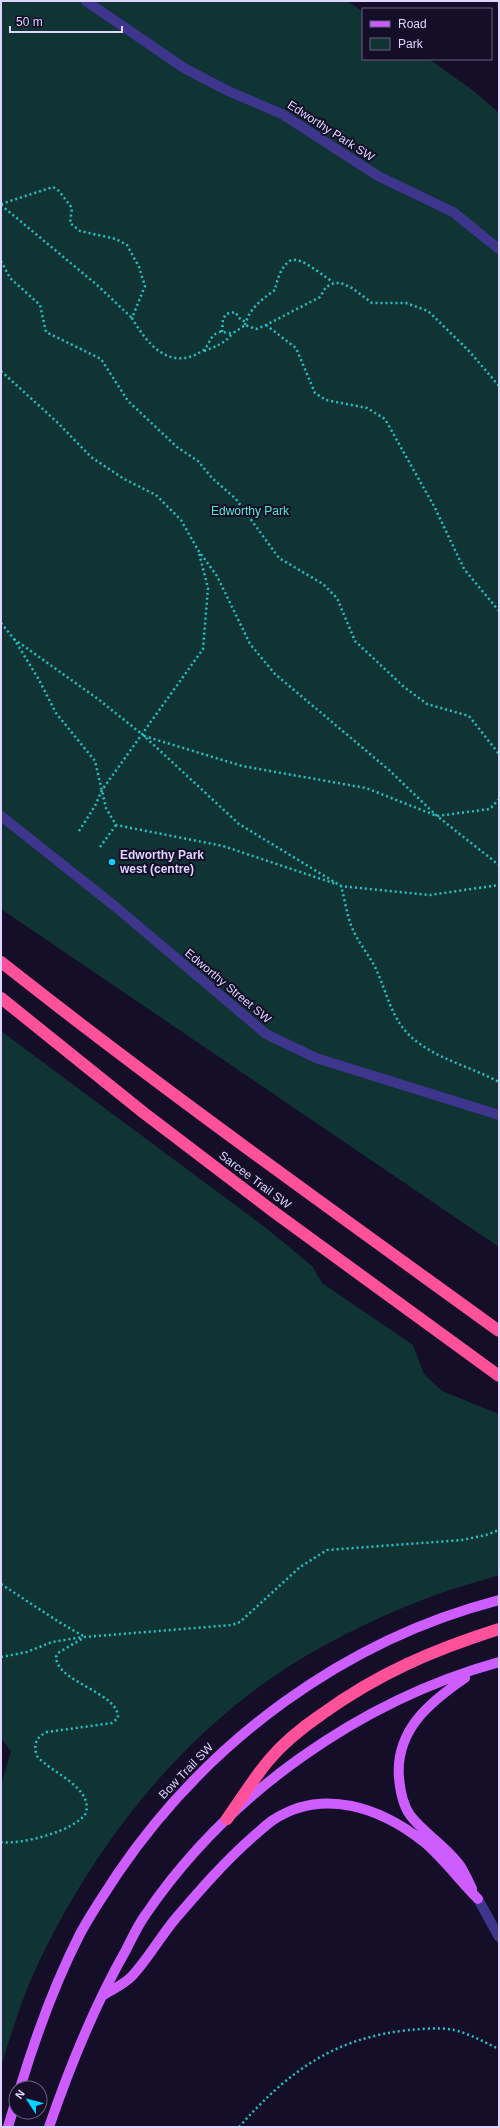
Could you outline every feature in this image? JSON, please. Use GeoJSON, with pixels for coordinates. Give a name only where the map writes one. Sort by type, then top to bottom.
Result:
{"type":"FeatureCollection","features":[{"type":"Feature","properties":{"kind":"highway","name":"Sarcee Trail SW"},"geometry":{"type":"LineString","coordinates":[[1,962],[68,1015],[261,1159],[499,1331]]}},
{"type":"Feature","properties":{"kind":"highway","name":"Sarcee Trail SW"},"geometry":{"type":"LineString","coordinates":[[1,998],[168,1132],[316,1243],[499,1376]]}},
{"type":"Feature","properties":{"kind":"highway"},"geometry":{"type":"LineString","coordinates":[[227,1819],[270,1759],[299,1731],[340,1701],[404,1665],[445,1646],[499,1629]]}},
{"type":"Feature","properties":{"kind":"main road","name":"Bow Trail SW"},"geometry":{"type":"LineString","coordinates":[[22,2080],[32,2048],[54,1990],[81,1933],[142,1839],[204,1768],[242,1734],[278,1705],[320,1677],[365,1653],[412,1631],[477,1606],[499,1600]]}},
{"type":"Feature","properties":{"kind":"main road"},"geometry":{"type":"LineString","coordinates":[[49,2127],[75,2053],[101,1997],[145,1915],[179,1871],[227,1819],[299,1759],[338,1733],[393,1702],[481,1667],[499,1662]]}},
{"type":"Feature","properties":{"kind":"main road"},"geometry":{"type":"LineString","coordinates":[[478,1899],[461,1866],[410,1814],[400,1789],[398,1765],[405,1737],[424,1709],[481,1667]]}},
{"type":"Feature","properties":{"kind":"main road"},"geometry":{"type":"LineString","coordinates":[[101,1997],[132,1977],[166,1931],[202,1887],[244,1844],[273,1820],[299,1808],[328,1803],[345,1804],[366,1809],[388,1818],[425,1843],[478,1899]]}},
{"type":"Feature","properties":{"kind":"street","name":"Edworthy Park SW"},"geometry":{"type":"LineString","coordinates":[[86,1],[184,68],[228,91],[282,114],[378,176],[453,212],[499,249]]}},
{"type":"Feature","properties":{"kind":"street","name":"Edworthy Street SW"},"geometry":{"type":"LineString","coordinates":[[1,816],[117,908],[266,1034],[316,1058],[499,1115]]}},
{"type":"Feature","properties":{"kind":"street"},"geometry":{"type":"LineString","coordinates":[[478,1899],[499,1937]]}},
{"type":"Feature","properties":{"kind":"path"},"geometry":{"type":"LineString","coordinates":[[1,205],[53,187],[59,190],[72,208],[70,224],[80,231],[116,239],[127,245],[139,267],[145,286],[132,318]]}},
{"type":"Feature","properties":{"kind":"path"},"geometry":{"type":"LineString","coordinates":[[1,205],[92,280],[132,318],[149,343],[168,358],[187,357],[215,347],[228,339],[232,333],[246,323],[247,317],[259,301],[275,290],[281,271],[291,260],[298,259],[334,283]]}},
{"type":"Feature","properties":{"kind":"path"},"geometry":{"type":"LineString","coordinates":[[1,261],[10,278],[40,305],[46,332],[101,359],[128,401],[177,447],[198,460],[212,478],[236,499],[279,558],[324,584],[337,598],[355,641],[404,687],[427,704],[469,716],[499,754]]}},
{"type":"Feature","properties":{"kind":"path"},"geometry":{"type":"LineString","coordinates":[[222,332],[223,319],[229,312],[235,312],[241,320],[256,329],[320,297],[326,287],[334,283],[341,283],[352,288],[372,303],[406,303],[428,311],[469,351],[499,386]]}},
{"type":"Feature","properties":{"kind":"path"},"geometry":{"type":"LineString","coordinates":[[266,325],[296,348],[315,393],[326,400],[367,408],[385,420],[435,508],[464,568],[499,611]]}},
{"type":"Feature","properties":{"kind":"path"},"geometry":{"type":"LineString","coordinates":[[203,351],[212,336],[222,332],[232,333]]}},
{"type":"Feature","properties":{"kind":"path"},"geometry":{"type":"LineString","coordinates":[[1,371],[91,457],[124,479],[156,495],[181,520],[198,550],[217,576],[250,644],[275,674],[384,765],[437,816],[499,865]]}},
{"type":"Feature","properties":{"kind":"path"},"geometry":{"type":"LineString","coordinates":[[79,831],[95,806],[102,790],[143,735],[203,649],[208,588],[198,550]]}},
{"type":"Feature","properties":{"kind":"path"},"geometry":{"type":"LineString","coordinates":[[1,623],[14,639],[38,678],[56,713],[95,761],[106,808],[116,825],[223,846],[278,863],[341,886],[430,895],[499,885]]}},
{"type":"Feature","properties":{"kind":"path"},"geometry":{"type":"LineString","coordinates":[[14,639],[98,699],[143,735],[239,824],[341,886],[353,929],[375,966],[394,1016],[403,1029],[420,1044],[448,1060],[477,1070],[499,1082]]}},
{"type":"Feature","properties":{"kind":"path"},"geometry":{"type":"LineString","coordinates":[[143,735],[242,766],[366,788],[437,816],[490,809],[499,799]]}},
{"type":"Feature","properties":{"kind":"path"},"geometry":{"type":"LineString","coordinates":[[100,847],[116,825]]}},
{"type":"Feature","properties":{"kind":"path"},"geometry":{"type":"LineString","coordinates":[[1,1657],[27,1652],[52,1642],[85,1636],[232,1625],[245,1620],[300,1567],[327,1550],[462,1540],[486,1535],[499,1530]]}},
{"type":"Feature","properties":{"kind":"path"},"geometry":{"type":"LineString","coordinates":[[1,1584],[58,1622],[85,1636]]}},
{"type":"Feature","properties":{"kind":"path"},"geometry":{"type":"LineString","coordinates":[[1,1842],[17,1844],[34,1840],[77,1822],[86,1813],[87,1804],[84,1795],[38,1758],[35,1748],[37,1738],[47,1732],[112,1723],[118,1718],[116,1709],[108,1701],[77,1681],[57,1661],[58,1653],[85,1636]]}},
{"type":"Feature","properties":{"kind":"path"},"geometry":{"type":"LineString","coordinates":[[239,2127],[264,2100],[294,2073],[329,2052],[364,2039],[405,2030],[452,2030],[466,2033],[499,2049]]}},
{"type":"Feature","properties":{"kind":"green space","name":"Edworthy Park"},"geometry":{"type":"Polygon","coordinates":[[[1,1],[348,1],[362,11],[362,60],[430,60],[475,92],[499,113],[499,1247],[1,909],[1,1]]]}},
{"type":"Feature","properties":{"kind":"green space"},"geometry":{"type":"Polygon","coordinates":[[[1,1031],[266,1228],[312,1266],[322,1283],[413,1345],[424,1374],[442,1391],[499,1414],[499,1575],[441,1593],[385,1615],[325,1645],[277,1674],[232,1708],[191,1745],[152,1786],[117,1830],[86,1877],[58,1925],[28,1986],[1,2066],[1,1785],[11,1751],[1,1738],[1,1031]]]}},
{"type":"Feature","properties":{"kind":"place","name":"Edworthy Park west (centre)"},"geometry":{"type":"Point","coordinates":[112,862]}}]}
